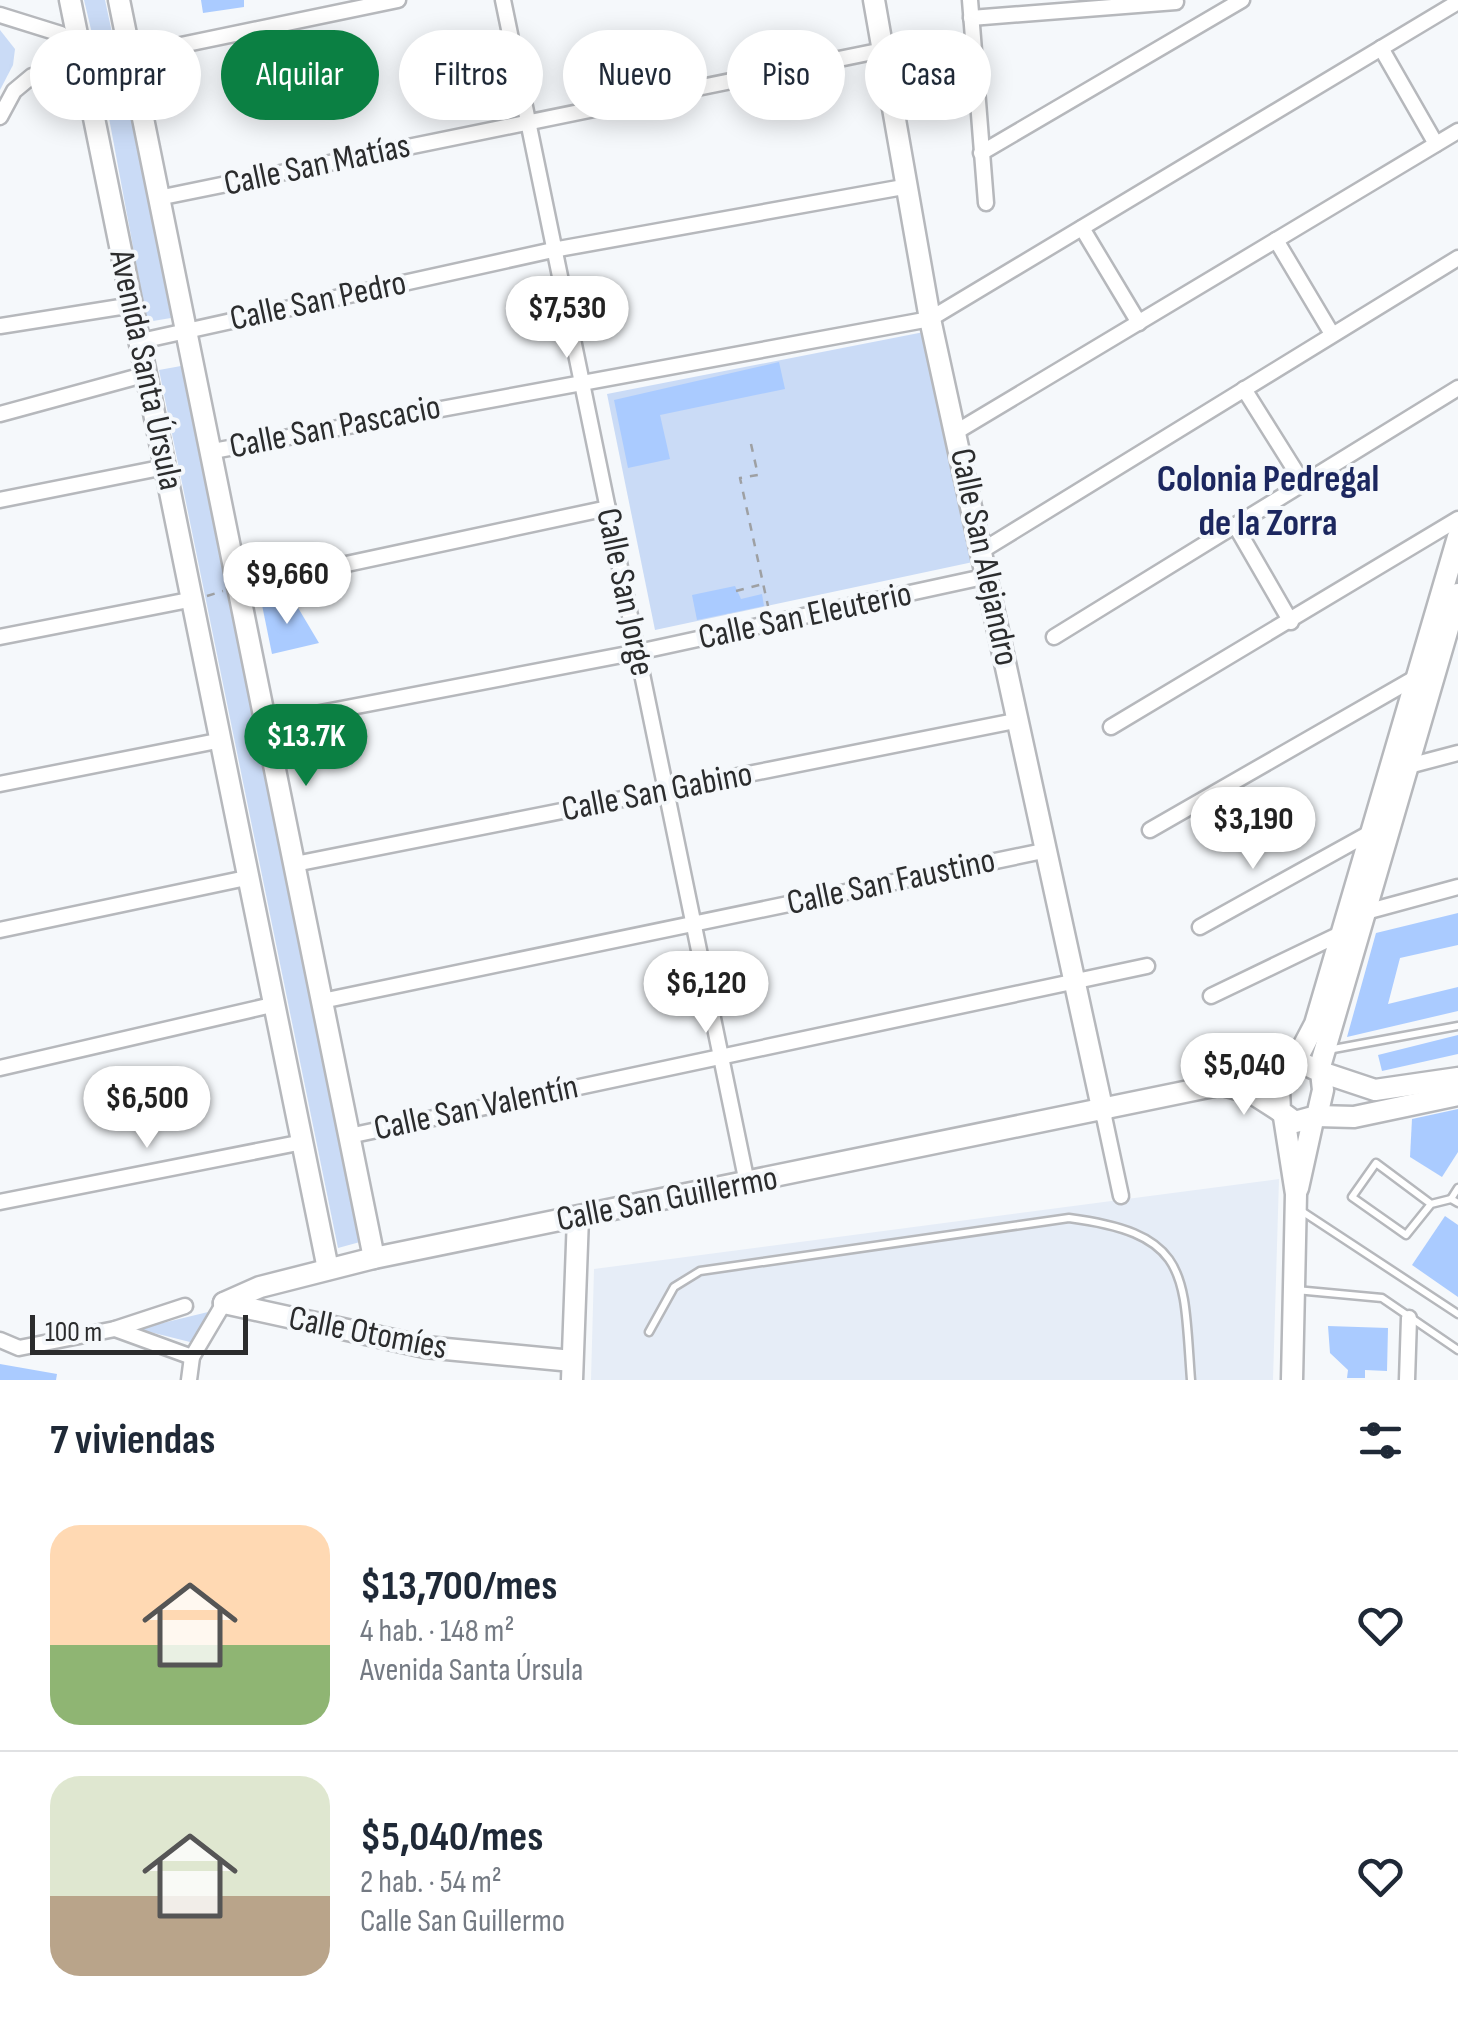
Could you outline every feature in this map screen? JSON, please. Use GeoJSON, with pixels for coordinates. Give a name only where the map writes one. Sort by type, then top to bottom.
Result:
{"type":"FeatureCollection","features":[{"type":"Feature","properties":{"kind":"street","name":"Avenida Santa Úrsula"},"geometry":{"type":"LineString","coordinates":[[70,0],[76,30]]}},
{"type":"Feature","properties":{"kind":"street","name":"Avenida Santa Úrsula"},"geometry":{"type":"LineString","coordinates":[[119,0],[126,30]]}},
{"type":"Feature","properties":{"kind":"street"},"geometry":{"type":"LineString","coordinates":[[201,41],[398,0]]}},
{"type":"Feature","properties":{"kind":"street","name":"Calle San Jorge"},"geometry":{"type":"LineString","coordinates":[[503,0],[747,1183]]}},
{"type":"Feature","properties":{"kind":"street","name":"Calle San Alejandro"},"geometry":{"type":"LineString","coordinates":[[874,0],[880,30]]}},
{"type":"Feature","properties":{"kind":"street"},"geometry":{"type":"LineString","coordinates":[[970,0],[986,203]]}},
{"type":"Feature","properties":{"kind":"street"},"geometry":{"type":"LineString","coordinates":[[980,154],[1242,0]]}},
{"type":"Feature","properties":{"kind":"street"},"geometry":{"type":"LineString","coordinates":[[971,18],[1176,1],[1188,31]]}},
{"type":"Feature","properties":{"kind":"street"},"geometry":{"type":"LineString","coordinates":[[930,319],[1458,2]]}},
{"type":"Feature","properties":{"kind":"street"},"geometry":{"type":"LineString","coordinates":[[0,15],[49,30]]}},
{"type":"Feature","properties":{"kind":"street"},"geometry":{"type":"LineString","coordinates":[[1381,48],[1436,144]]}},
{"type":"Feature","properties":{"kind":"street","name":"Calle San Matías"},"geometry":{"type":"LineString","coordinates":[[162,197],[865,54]]}},
{"type":"Feature","properties":{"kind":"street"},"geometry":{"type":"LineString","coordinates":[[0,118],[22,82],[30,80]]}},
{"type":"Feature","properties":{"kind":"street","name":"Avenida Santa Úrsula"},"geometry":{"type":"LineString","coordinates":[[95,120],[328,1268]]}},
{"type":"Feature","properties":{"kind":"street","name":"Avenida Santa Úrsula"},"geometry":{"type":"LineString","coordinates":[[145,120],[374,1258]]}},
{"type":"Feature","properties":{"kind":"street","name":"Calle San Alejandro"},"geometry":{"type":"LineString","coordinates":[[897,120],[930,319],[1104,1112]]}},
{"type":"Feature","properties":{"kind":"street"},"geometry":{"type":"LineString","coordinates":[[956,432],[1458,131]]}},
{"type":"Feature","properties":{"kind":"street","name":"Calle San Pedro"},"geometry":{"type":"LineString","coordinates":[[141,341],[553,250],[909,186]]}},
{"type":"Feature","properties":{"kind":"street"},"geometry":{"type":"LineString","coordinates":[[1082,228],[1138,322]]}},
{"type":"Feature","properties":{"kind":"street"},"geometry":{"type":"LineString","coordinates":[[1276,240],[1332,334]]}},
{"type":"Feature","properties":{"kind":"street"},"geometry":{"type":"LineString","coordinates":[[983,550],[1458,258]]}},
{"type":"Feature","properties":{"kind":"street"},"geometry":{"type":"LineString","coordinates":[[0,326],[132,305]]}},
{"type":"Feature","properties":{"kind":"street","name":"Calle San Pascacio"},"geometry":{"type":"LineString","coordinates":[[213,450],[930,319]]}},
{"type":"Feature","properties":{"kind":"street"},"geometry":{"type":"LineString","coordinates":[[0,414],[147,374]]}},
{"type":"Feature","properties":{"kind":"street"},"geometry":{"type":"LineString","coordinates":[[1244,388],[1303,482]]}},
{"type":"Feature","properties":{"kind":"street"},"geometry":{"type":"LineString","coordinates":[[1054,637],[1458,388]]}},
{"type":"Feature","properties":{"kind":"street"},"geometry":{"type":"LineString","coordinates":[[0,500],[166,467]]}},
{"type":"Feature","properties":{"kind":"street"},"geometry":{"type":"LineString","coordinates":[[239,587],[608,508]]}},
{"type":"Feature","properties":{"kind":"street"},"geometry":{"type":"LineString","coordinates":[[1111,726],[1458,519]]}},
{"type":"Feature","properties":{"kind":"street"},"geometry":{"type":"LineString","coordinates":[[1235,525],[1291,622]]}},
{"type":"Feature","properties":{"kind":"street"},"geometry":{"type":"LineString","coordinates":[[1446,621],[1458,537]]}},
{"type":"Feature","properties":{"kind":"street","name":"Calle San Eleuterio"},"geometry":{"type":"LineString","coordinates":[[268,723],[638,652],[988,576]]}},
{"type":"Feature","properties":{"kind":"street"},"geometry":{"type":"LineString","coordinates":[[1292,1380],[1296,1201],[1279,1089],[1315,1024],[1424,676],[1458,594]]}},
{"type":"Feature","properties":{"kind":"street"},"geometry":{"type":"LineString","coordinates":[[0,637],[194,599]]}},
{"type":"Feature","properties":{"kind":"street"},"geometry":{"type":"LineString","coordinates":[[1150,830],[1424,676]]}},
{"type":"Feature","properties":{"kind":"street","name":"Calle San Gabino"},"geometry":{"type":"LineString","coordinates":[[296,864],[1020,720]]}},
{"type":"Feature","properties":{"kind":"street"},"geometry":{"type":"LineString","coordinates":[[0,784],[222,740]]}},
{"type":"Feature","properties":{"kind":"street"},"geometry":{"type":"LineString","coordinates":[[1396,769],[1458,753]]}},
{"type":"Feature","properties":{"kind":"street"},"geometry":{"type":"LineString","coordinates":[[1200,927],[1328,854],[1378,831]]}},
{"type":"Feature","properties":{"kind":"street"},"geometry":{"type":"LineString","coordinates":[[1296,1201],[1323,1090],[1322,1064],[1364,912],[1378,831]]}},
{"type":"Feature","properties":{"kind":"street","name":"Calle San Faustino"},"geometry":{"type":"LineString","coordinates":[[322,1001],[1048,850]]}},
{"type":"Feature","properties":{"kind":"street"},"geometry":{"type":"LineString","coordinates":[[0,930],[251,877]]}},
{"type":"Feature","properties":{"kind":"street"},"geometry":{"type":"LineString","coordinates":[[1211,996],[1342,933],[1364,912],[1458,887]]}},
{"type":"Feature","properties":{"kind":"street","name":"Calle San Valentín"},"geometry":{"type":"LineString","coordinates":[[349,1136],[1147,966]]}},
{"type":"Feature","properties":{"kind":"street"},"geometry":{"type":"LineString","coordinates":[[0,1068],[276,1004]]}},
{"type":"Feature","properties":{"kind":"street"},"geometry":{"type":"LineString","coordinates":[[1290,1068],[1322,1064],[1375,1090],[1458,1078]]}},
{"type":"Feature","properties":{"kind":"street","name":"Calle San Guillermo"},"geometry":{"type":"LineString","coordinates":[[224,1303],[260,1287],[328,1268],[1104,1112],[1290,1068]]}},
{"type":"Feature","properties":{"kind":"street"},"geometry":{"type":"LineString","coordinates":[[1224,1086],[1252,1093],[1294,1122],[1354,1117],[1458,1096]]}},
{"type":"Feature","properties":{"kind":"street"},"geometry":{"type":"LineString","coordinates":[[1104,1112],[1121,1196]]}},
{"type":"Feature","properties":{"kind":"street"},"geometry":{"type":"LineString","coordinates":[[0,1202],[303,1142]]}},
{"type":"Feature","properties":{"kind":"street"},"geometry":{"type":"LineString","coordinates":[[572,1370],[578,1216]]}},
{"type":"Feature","properties":{"kind":"street"},"geometry":{"type":"LineString","coordinates":[[189,1380],[192,1357],[224,1303]]}},
{"type":"Feature","properties":{"kind":"street","name":"Calle Otomíes"},"geometry":{"type":"LineString","coordinates":[[224,1303],[426,1347],[572,1370]]}},
{"type":"Feature","properties":{"kind":"street"},"geometry":{"type":"LineString","coordinates":[[0,1340],[19,1348],[114,1329],[185,1306]]}},
{"type":"Feature","properties":{"kind":"street"},"geometry":{"type":"LineString","coordinates":[[1407,1380],[1409,1318]]}},
{"type":"Feature","properties":{"kind":"street"},"geometry":{"type":"LineString","coordinates":[[114,1329],[192,1357]]}},
{"type":"Feature","properties":{"kind":"lane"},"geometry":{"type":"LineString","coordinates":[[1322,1064],[1458,1026]]}},
{"type":"Feature","properties":{"kind":"lane"},"geometry":{"type":"LineString","coordinates":[[1431,1204],[1376,1163],[1352,1197],[1406,1235],[1431,1204],[1454,1201],[1458,1188]]}},
{"type":"Feature","properties":{"kind":"lane"},"geometry":{"type":"LineString","coordinates":[[1296,1201],[1458,1314]]}},
{"type":"Feature","properties":{"kind":"lane"},"geometry":{"type":"LineString","coordinates":[[648,1332],[674,1287],[700,1271],[1070,1218],[1120,1225],[1162,1249],[1184,1284],[1190,1380]]}},
{"type":"Feature","properties":{"kind":"lane"},"geometry":{"type":"LineString","coordinates":[[1294,1290],[1382,1298],[1458,1350]]}},
{"type":"Feature","properties":{"kind":"path"},"geometry":{"type":"LineString","coordinates":[[751,444],[758,474],[740,478],[768,606]]}},
{"type":"Feature","properties":{"kind":"path"},"geometry":{"type":"LineString","coordinates":[[736,590],[763,584]]}},
{"type":"Feature","properties":{"kind":"path"},"geometry":{"type":"LineString","coordinates":[[194,599],[239,587]]}},
{"type":"Feature","properties":{"kind":"shaded area"},"geometry":{"type":"Polygon","coordinates":[[[84,0],[105,0],[111,30],[91,30],[84,0]]]}},
{"type":"Feature","properties":{"kind":"shaded area"},"geometry":{"type":"Polygon","coordinates":[[[0,30],[15,49],[13,65],[0,90],[0,30]]]}},
{"type":"Feature","properties":{"kind":"shaded area"},"geometry":{"type":"Polygon","coordinates":[[[109,120],[133,120],[171,318],[147,322],[109,120]]]}},
{"type":"Feature","properties":{"kind":"shaded area"},"geometry":{"type":"Polygon","coordinates":[[[924,332],[973,562],[655,630],[607,394],[924,332]]]}},
{"type":"Feature","properties":{"kind":"shaded area"},"geometry":{"type":"Polygon","coordinates":[[[181,366],[360,1242],[338,1248],[159,370],[181,366]]]}},
{"type":"Feature","properties":{"kind":"shaded area"},"geometry":{"type":"Polygon","coordinates":[[[1279,1179],[1273,1380],[591,1380],[594,1269],[1279,1179]]]}},
{"type":"Feature","properties":{"kind":"shaded area"},"geometry":{"type":"Polygon","coordinates":[[[208,1312],[194,1343],[138,1329],[208,1312]]]}},
{"type":"Feature","properties":{"kind":"building"},"geometry":{"type":"Polygon","coordinates":[[[201,0],[244,0],[244,7],[203,13],[201,0]]]}},
{"type":"Feature","properties":{"kind":"building"},"geometry":{"type":"Polygon","coordinates":[[[779,362],[785,389],[660,415],[670,459],[628,468],[614,400],[779,362]]]}},
{"type":"Feature","properties":{"kind":"building"},"geometry":{"type":"Polygon","coordinates":[[[735,586],[741,599],[762,594],[764,606],[697,620],[692,595],[735,586]]]}},
{"type":"Feature","properties":{"kind":"building"},"geometry":{"type":"Polygon","coordinates":[[[294,601],[319,643],[272,654],[262,605],[294,601]]]}},
{"type":"Feature","properties":{"kind":"building"},"geometry":{"type":"Polygon","coordinates":[[[1458,913],[1458,945],[1400,958],[1388,1004],[1458,987],[1458,1011],[1347,1037],[1376,933],[1458,913]]]}},
{"type":"Feature","properties":{"kind":"building"},"geometry":{"type":"Polygon","coordinates":[[[1458,1035],[1458,1054],[1382,1071],[1378,1055],[1458,1035]]]}},
{"type":"Feature","properties":{"kind":"building"},"geometry":{"type":"Polygon","coordinates":[[[1458,1109],[1458,1152],[1442,1177],[1410,1157],[1412,1119],[1458,1109]]]}},
{"type":"Feature","properties":{"kind":"building"},"geometry":{"type":"Polygon","coordinates":[[[1445,1216],[1458,1225],[1458,1297],[1412,1265],[1445,1216]]]}},
{"type":"Feature","properties":{"kind":"building"},"geometry":{"type":"Polygon","coordinates":[[[1328,1326],[1388,1328],[1387,1371],[1365,1370],[1365,1378],[1347,1378],[1348,1370],[1330,1353],[1328,1326]]]}},
{"type":"Feature","properties":{"kind":"building"},"geometry":{"type":"Polygon","coordinates":[[[0,1364],[57,1374],[56,1380],[0,1380],[0,1364]]]}},
{"type":"Feature","properties":{"kind":"district","name":"Colonia Pedregal de la Zorra"},"geometry":{"type":"Point","coordinates":[1268,501]}}]}
